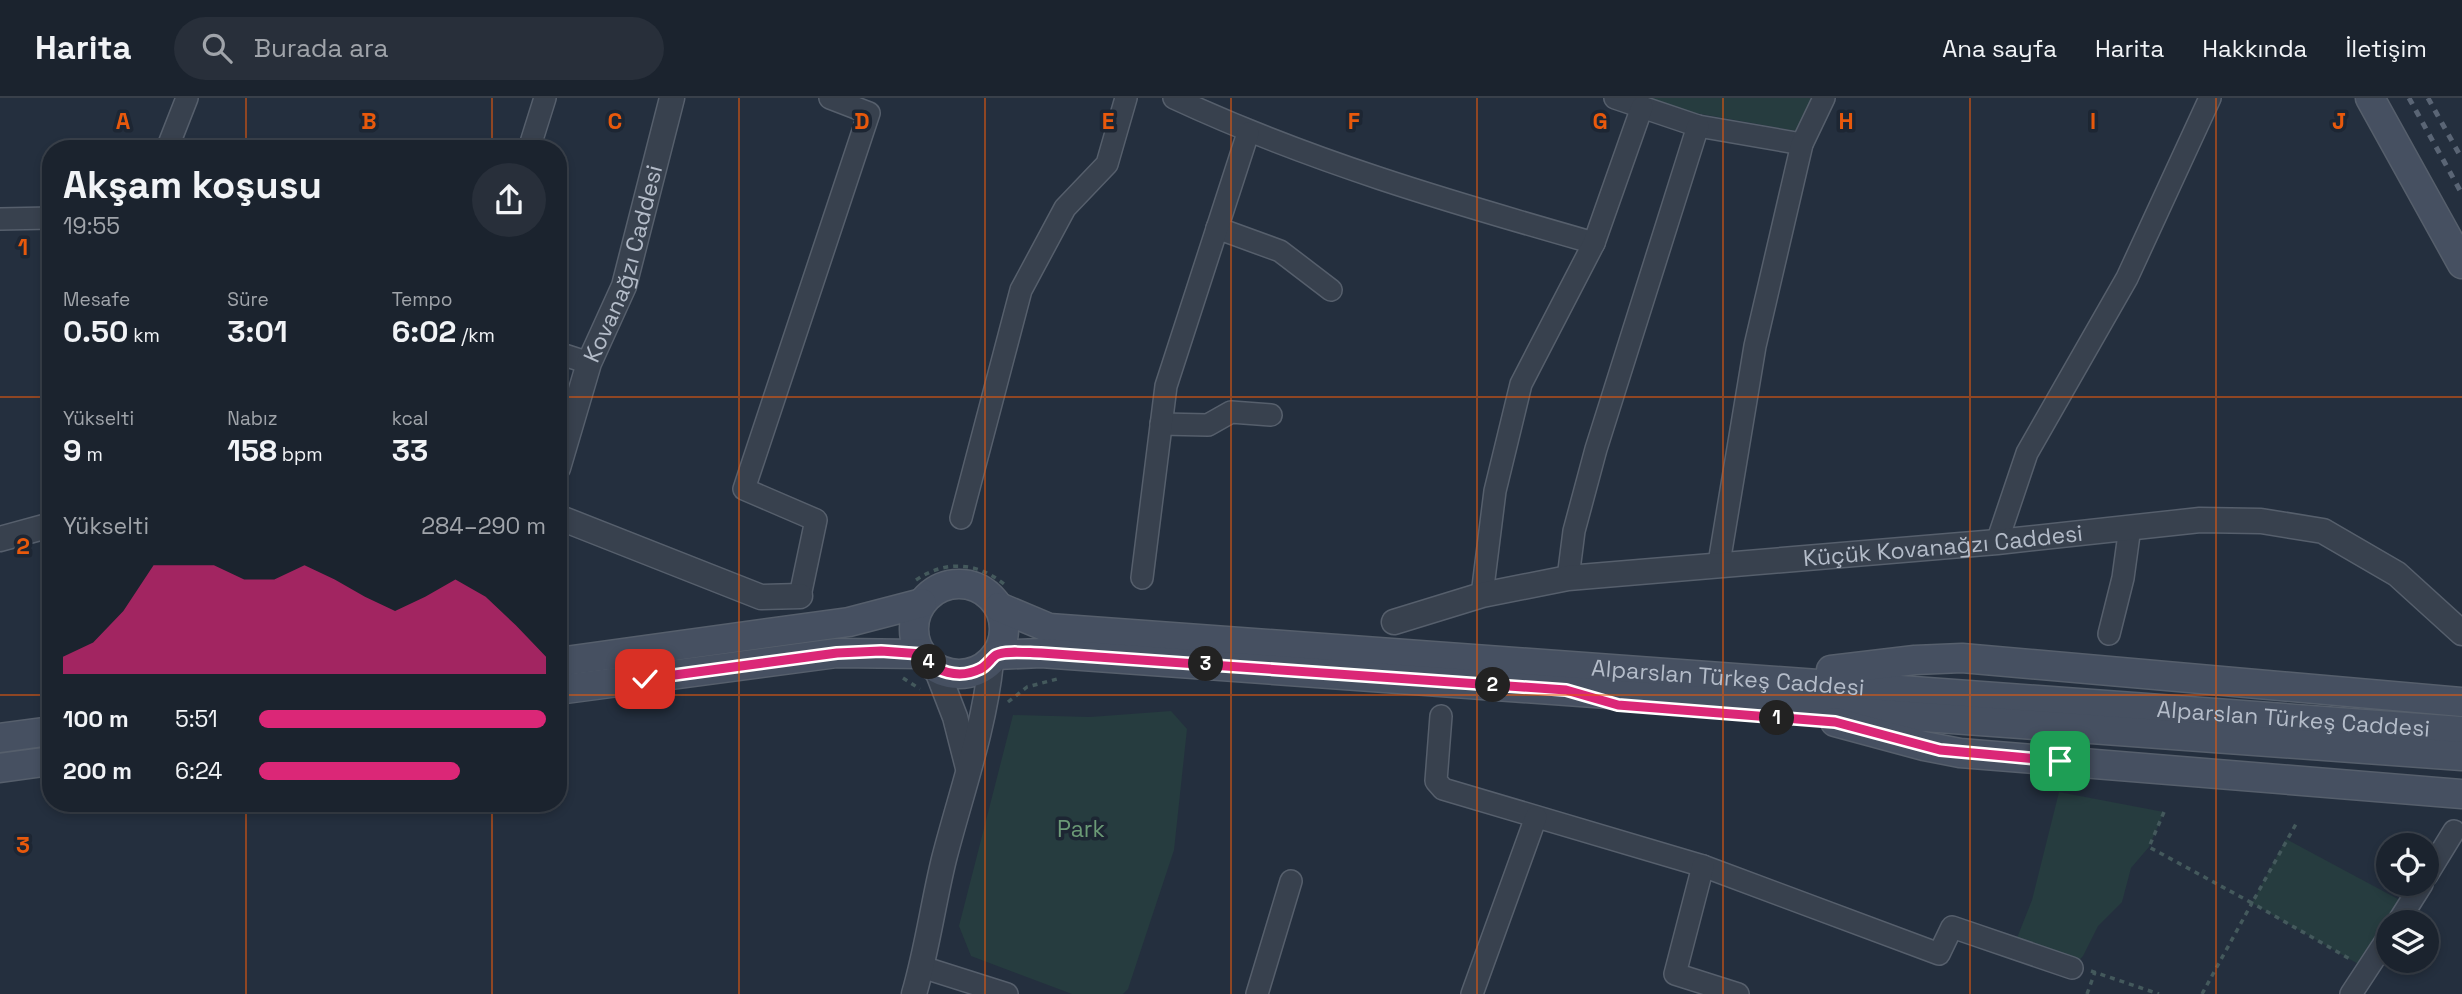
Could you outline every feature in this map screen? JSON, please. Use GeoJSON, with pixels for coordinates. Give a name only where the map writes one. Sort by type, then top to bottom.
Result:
{"type":"FeatureCollection","features":[{"type":"Feature","properties":{"kind":"main road"},"geometry":{"type":"LineString","coordinates":[[2370,98],[2462,264]]}},
{"type":"Feature","properties":{"kind":"main road"},"geometry":{"type":"LineString","coordinates":[[567,689],[837,653],[881,651],[929,661],[950,674],[964,674],[994,659],[1005,636],[999,607],[990,595],[977,587],[962,583],[933,592],[922,603],[916,616],[914,631],[929,661]]}},
{"type":"Feature","properties":{"kind":"main road"},"geometry":{"type":"LineString","coordinates":[[567,661],[849,622],[922,603]]}},
{"type":"Feature","properties":{"kind":"main road","name":"Alparslan Türkeş Caddesi"},"geometry":{"type":"LineString","coordinates":[[999,607],[1049,628],[1571,678],[2462,756]]}},
{"type":"Feature","properties":{"kind":"main road","name":"Alparslan Türkeş Caddesi"},"geometry":{"type":"LineString","coordinates":[[994,659],[1041,653],[1571,678],[2462,731]]}},
{"type":"Feature","properties":{"kind":"main road"},"geometry":{"type":"LineString","coordinates":[[1571,678],[1651,658],[1840,670],[1915,660],[1962,658],[2462,702]]}},
{"type":"Feature","properties":{"kind":"main road"},"geometry":{"type":"LineString","coordinates":[[1571,678],[1594,700],[1647,709],[1835,722],[1960,753],[2462,794]]}},
{"type":"Feature","properties":{"kind":"main road"},"geometry":{"type":"LineString","coordinates":[[0,738],[42,732]]}},
{"type":"Feature","properties":{"kind":"main road"},"geometry":{"type":"LineString","coordinates":[[0,768],[42,762]]}},
{"type":"Feature","properties":{"kind":"street"},"geometry":{"type":"LineString","coordinates":[[171,140],[187,98]]}},
{"type":"Feature","properties":{"kind":"street"},"geometry":{"type":"LineString","coordinates":[[532,140],[545,98]]}},
{"type":"Feature","properties":{"kind":"street","name":"Kovanağzı Caddesi"},"geometry":{"type":"LineString","coordinates":[[567,438],[589,363],[624,286],[672,98]]}},
{"type":"Feature","properties":{"kind":"street"},"geometry":{"type":"LineString","coordinates":[[567,521],[761,597],[800,596],[816,520],[744,489],[869,113],[830,98]]}},
{"type":"Feature","properties":{"kind":"street"},"geometry":{"type":"LineString","coordinates":[[961,518],[1021,290],[1065,208],[1107,164],[1126,98]]}},
{"type":"Feature","properties":{"kind":"street"},"geometry":{"type":"LineString","coordinates":[[1615,98],[1699,126],[1802,144]]}},
{"type":"Feature","properties":{"kind":"street"},"geometry":{"type":"LineString","coordinates":[[1719,563],[1755,346],[1802,144],[1824,98]]}},
{"type":"Feature","properties":{"kind":"street"},"geometry":{"type":"LineString","coordinates":[[1997,542],[2027,453],[2127,278],[2210,98]]}},
{"type":"Feature","properties":{"kind":"street"},"geometry":{"type":"LineString","coordinates":[[1185,100],[1248,133],[1415,192],[1594,243]]}},
{"type":"Feature","properties":{"kind":"street"},"geometry":{"type":"LineString","coordinates":[[1482,595],[1495,491],[1521,384],[1594,243],[1642,107]]}},
{"type":"Feature","properties":{"kind":"street"},"geometry":{"type":"LineString","coordinates":[[1568,578],[1574,531],[1596,449],[1699,126]]}},
{"type":"Feature","properties":{"kind":"street"},"geometry":{"type":"LineString","coordinates":[[1142,578],[1166,386],[1248,133]]}},
{"type":"Feature","properties":{"kind":"street"},"geometry":{"type":"LineString","coordinates":[[0,219],[42,218]]}},
{"type":"Feature","properties":{"kind":"street"},"geometry":{"type":"LineString","coordinates":[[1217,228],[1280,251],[1331,290]]}},
{"type":"Feature","properties":{"kind":"street"},"geometry":{"type":"LineString","coordinates":[[567,356],[589,363]]}},
{"type":"Feature","properties":{"kind":"street"},"geometry":{"type":"LineString","coordinates":[[1161,424],[1208,425],[1231,412],[1271,415]]}},
{"type":"Feature","properties":{"kind":"street","name":"Küçük Kovanağzı Caddesi"},"geometry":{"type":"LineString","coordinates":[[1394,622],[1482,595],[1568,578],[1719,563],[1997,542],[2200,520],[2261,521],[2323,531],[2397,574],[2462,633]]}},
{"type":"Feature","properties":{"kind":"street"},"geometry":{"type":"LineString","coordinates":[[0,539],[42,527]]}},
{"type":"Feature","properties":{"kind":"street"},"geometry":{"type":"LineString","coordinates":[[2109,634],[2123,578],[2130,527]]}},
{"type":"Feature","properties":{"kind":"street"},"geometry":{"type":"LineString","coordinates":[[914,994],[922,967],[934,898],[968,768],[976,750],[994,659]]}},
{"type":"Feature","properties":{"kind":"street"},"geometry":{"type":"LineString","coordinates":[[929,661],[955,717],[968,768]]}},
{"type":"Feature","properties":{"kind":"street"},"geometry":{"type":"LineString","coordinates":[[1441,716],[1436,781],[1443,789],[1703,866],[1939,954],[1952,927],[2072,968]]}},
{"type":"Feature","properties":{"kind":"street"},"geometry":{"type":"LineString","coordinates":[[1472,994],[1536,817]]}},
{"type":"Feature","properties":{"kind":"street"},"geometry":{"type":"LineString","coordinates":[[2439,855],[2454,831]]}},
{"type":"Feature","properties":{"kind":"street"},"geometry":{"type":"LineString","coordinates":[[1703,866],[1675,974],[1707,989],[1738,994]]}},
{"type":"Feature","properties":{"kind":"street"},"geometry":{"type":"LineString","coordinates":[[1257,994],[1291,881]]}},
{"type":"Feature","properties":{"kind":"street"},"geometry":{"type":"LineString","coordinates":[[2351,994],[2376,956]]}},
{"type":"Feature","properties":{"kind":"street"},"geometry":{"type":"LineString","coordinates":[[922,967],[1007,994]]}},
{"type":"Feature","properties":{"kind":"path"},"geometry":{"type":"LineString","coordinates":[[897,675],[926,695]]}},
{"type":"Feature","properties":{"kind":"path"},"geometry":{"type":"LineString","coordinates":[[984,711],[1003,706],[1027,687],[1060,679]]}},
{"type":"Feature","properties":{"kind":"path"},"geometry":{"type":"LineString","coordinates":[[2164,812],[2149,846],[2367,969]]}},
{"type":"Feature","properties":{"kind":"path"},"geometry":{"type":"LineString","coordinates":[[2202,994],[2296,824]]}},
{"type":"Feature","properties":{"kind":"path"},"geometry":{"type":"LineString","coordinates":[[2072,968],[2095,972],[2159,994]]}},
{"type":"Feature","properties":{"kind":"path"},"geometry":{"type":"LineString","coordinates":[[2088,994],[2095,972]]}},
{"type":"Feature","properties":{"kind":"green space"},"geometry":{"type":"Polygon","coordinates":[[[1642,98],[1824,98],[1808,133],[1667,108],[1642,98]]]}},
{"type":"Feature","properties":{"kind":"green space","name":"Park"},"geometry":{"type":"Polygon","coordinates":[[[1171,711],[1187,729],[1174,850],[1128,989],[1123,994],[1072,994],[971,956],[959,926],[1013,715],[1090,717],[1171,711]]]}},
{"type":"Feature","properties":{"kind":"green space"},"geometry":{"type":"Polygon","coordinates":[[[2059,792],[2164,812],[2149,847],[2131,868],[2122,902],[2098,926],[2083,956],[2072,968],[2013,948],[2032,900],[2059,792]]]}},
{"type":"Feature","properties":{"kind":"green space"},"geometry":{"type":"Polygon","coordinates":[[[2286,839],[2376,887],[2376,896],[2392,896],[2409,905],[2406,910],[2376,910],[2376,955],[2367,969],[2252,903],[2286,839]]]}},
{"type":"Feature","properties":{"kind":"railway"},"geometry":{"type":"LineString","coordinates":[[2409,98],[2462,194]]}},
{"type":"Feature","properties":{"kind":"railway"},"geometry":{"type":"LineString","coordinates":[[2428,98],[2462,159]]}},
{"type":"Feature","properties":{"kind":"route"},"geometry":{"type":"LineString","coordinates":[[645,679],[859,651],[922,654],[936,668],[950,674],[964,674],[979,670],[996,655],[1041,653],[1566,690],[1618,705],[1835,722],[1940,750],[2060,761]]}}]}
